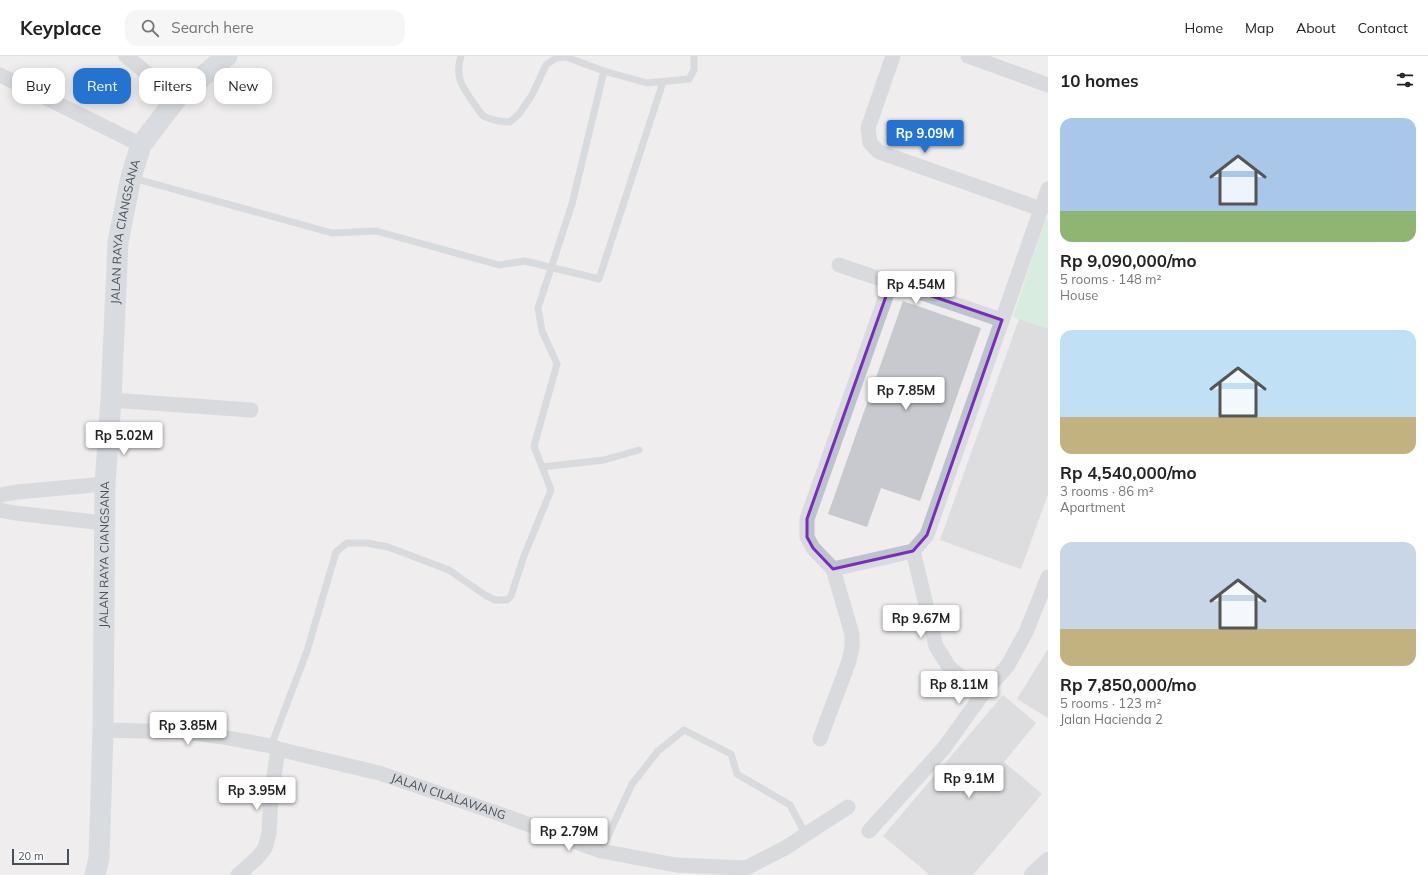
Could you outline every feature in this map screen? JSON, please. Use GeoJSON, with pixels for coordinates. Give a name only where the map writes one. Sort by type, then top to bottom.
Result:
{"type":"FeatureCollection","features":[{"type":"Feature","properties":{"kind":"main road","name":"JALAN RAYA CIANGSANA"},"geometry":{"type":"LineString","coordinates":[[206,74],[227,56]]}},
{"type":"Feature","properties":{"kind":"main road","name":"JALAN RAYA CIANGSANA"},"geometry":{"type":"LineString","coordinates":[[95,875],[99,858],[103,730],[105,484],[111,400],[118,242],[131,177],[141,146],[172,104]]}},
{"type":"Feature","properties":{"kind":"street"},"geometry":{"type":"LineString","coordinates":[[126,56],[141,68]]}},
{"type":"Feature","properties":{"kind":"street"},"geometry":{"type":"LineString","coordinates":[[833,569],[913,551],[927,535],[1045,199],[879,152],[870,143],[868,128],[893,56]]}},
{"type":"Feature","properties":{"kind":"street"},"geometry":{"type":"LineString","coordinates":[[968,56],[1048,85]]}},
{"type":"Feature","properties":{"kind":"street"},"geometry":{"type":"LineString","coordinates":[[0,75],[141,146]]}},
{"type":"Feature","properties":{"kind":"street"},"geometry":{"type":"LineString","coordinates":[[839,265],[1002,320]]}},
{"type":"Feature","properties":{"kind":"street"},"geometry":{"type":"LineString","coordinates":[[820,739],[849,661],[852,648],[852,634],[833,569],[813,548],[807,536],[807,519],[891,282]]}},
{"type":"Feature","properties":{"kind":"street"},"geometry":{"type":"LineString","coordinates":[[111,400],[251,410]]}},
{"type":"Feature","properties":{"kind":"street"},"geometry":{"type":"LineString","coordinates":[[0,495],[17,492],[105,484]]}},
{"type":"Feature","properties":{"kind":"street"},"geometry":{"type":"LineString","coordinates":[[0,510],[104,523]]}},
{"type":"Feature","properties":{"kind":"street"},"geometry":{"type":"LineString","coordinates":[[913,551],[936,646],[949,667],[982,695]]}},
{"type":"Feature","properties":{"kind":"street"},"geometry":{"type":"LineString","coordinates":[[869,831],[944,748],[982,695],[1008,665],[1026,632],[1048,577]]}},
{"type":"Feature","properties":{"kind":"street","name":"JALAN CILALAWANG"},"geometry":{"type":"LineString","coordinates":[[103,730],[187,732],[223,737],[274,748],[379,773],[497,813],[601,851],[676,865],[746,868],[785,848],[848,807]]}},
{"type":"Feature","properties":{"kind":"street"},"geometry":{"type":"LineString","coordinates":[[238,875],[258,857],[265,848],[269,833],[274,748]]}},
{"type":"Feature","properties":{"kind":"street"},"geometry":{"type":"LineString","coordinates":[[1033,875],[1048,862]]}},
{"type":"Feature","properties":{"kind":"lane"},"geometry":{"type":"LineString","coordinates":[[461,56],[458,63],[458,77],[464,91],[484,116],[500,122],[510,122],[519,114],[532,94],[546,65],[556,58],[566,57],[604,71],[647,83],[689,79],[694,70],[694,56]]}},
{"type":"Feature","properties":{"kind":"lane"},"geometry":{"type":"LineString","coordinates":[[274,748],[307,651],[336,552],[347,543],[367,543],[388,547],[449,570],[485,595],[495,600],[507,600],[511,596],[524,556],[551,490],[534,446],[557,364],[542,330],[538,308],[572,204],[604,71]]}},
{"type":"Feature","properties":{"kind":"lane"},"geometry":{"type":"LineString","coordinates":[[131,177],[332,233],[376,231],[500,265],[525,262],[599,279],[663,82]]}},
{"type":"Feature","properties":{"kind":"lane"},"geometry":{"type":"LineString","coordinates":[[542,466],[604,460],[639,450]]}},
{"type":"Feature","properties":{"kind":"lane"},"geometry":{"type":"LineString","coordinates":[[601,851],[632,784],[658,751],[684,730],[731,754],[737,774],[790,805],[806,835]]}},
{"type":"Feature","properties":{"kind":"highlighted area"},"geometry":{"type":"Polygon","coordinates":[[[891,282],[1002,320],[927,535],[913,551],[833,569],[813,548],[807,537],[807,519],[891,282]]]}},
{"type":"Feature","properties":{"kind":"green space"},"geometry":{"type":"Polygon","coordinates":[[[1048,218],[1048,330],[1013,317],[1045,220],[1048,218]]]}},
{"type":"Feature","properties":{"kind":"building"},"geometry":{"type":"Polygon","coordinates":[[[903,301],[981,328],[920,501],[881,488],[867,527],[828,514],[903,301]]]}},
{"type":"Feature","properties":{"kind":"building"},"geometry":{"type":"Polygon","coordinates":[[[1019,319],[1048,329],[1048,494],[1021,569],[940,540],[1019,319]]]}},
{"type":"Feature","properties":{"kind":"building"},"geometry":{"type":"Polygon","coordinates":[[[1048,649],[1048,718],[1017,699],[1048,649]]]}},
{"type":"Feature","properties":{"kind":"building"},"geometry":{"type":"Polygon","coordinates":[[[1003,695],[1036,723],[1004,762],[1042,794],[973,875],[930,875],[883,836],[1003,695]]]}}]}
